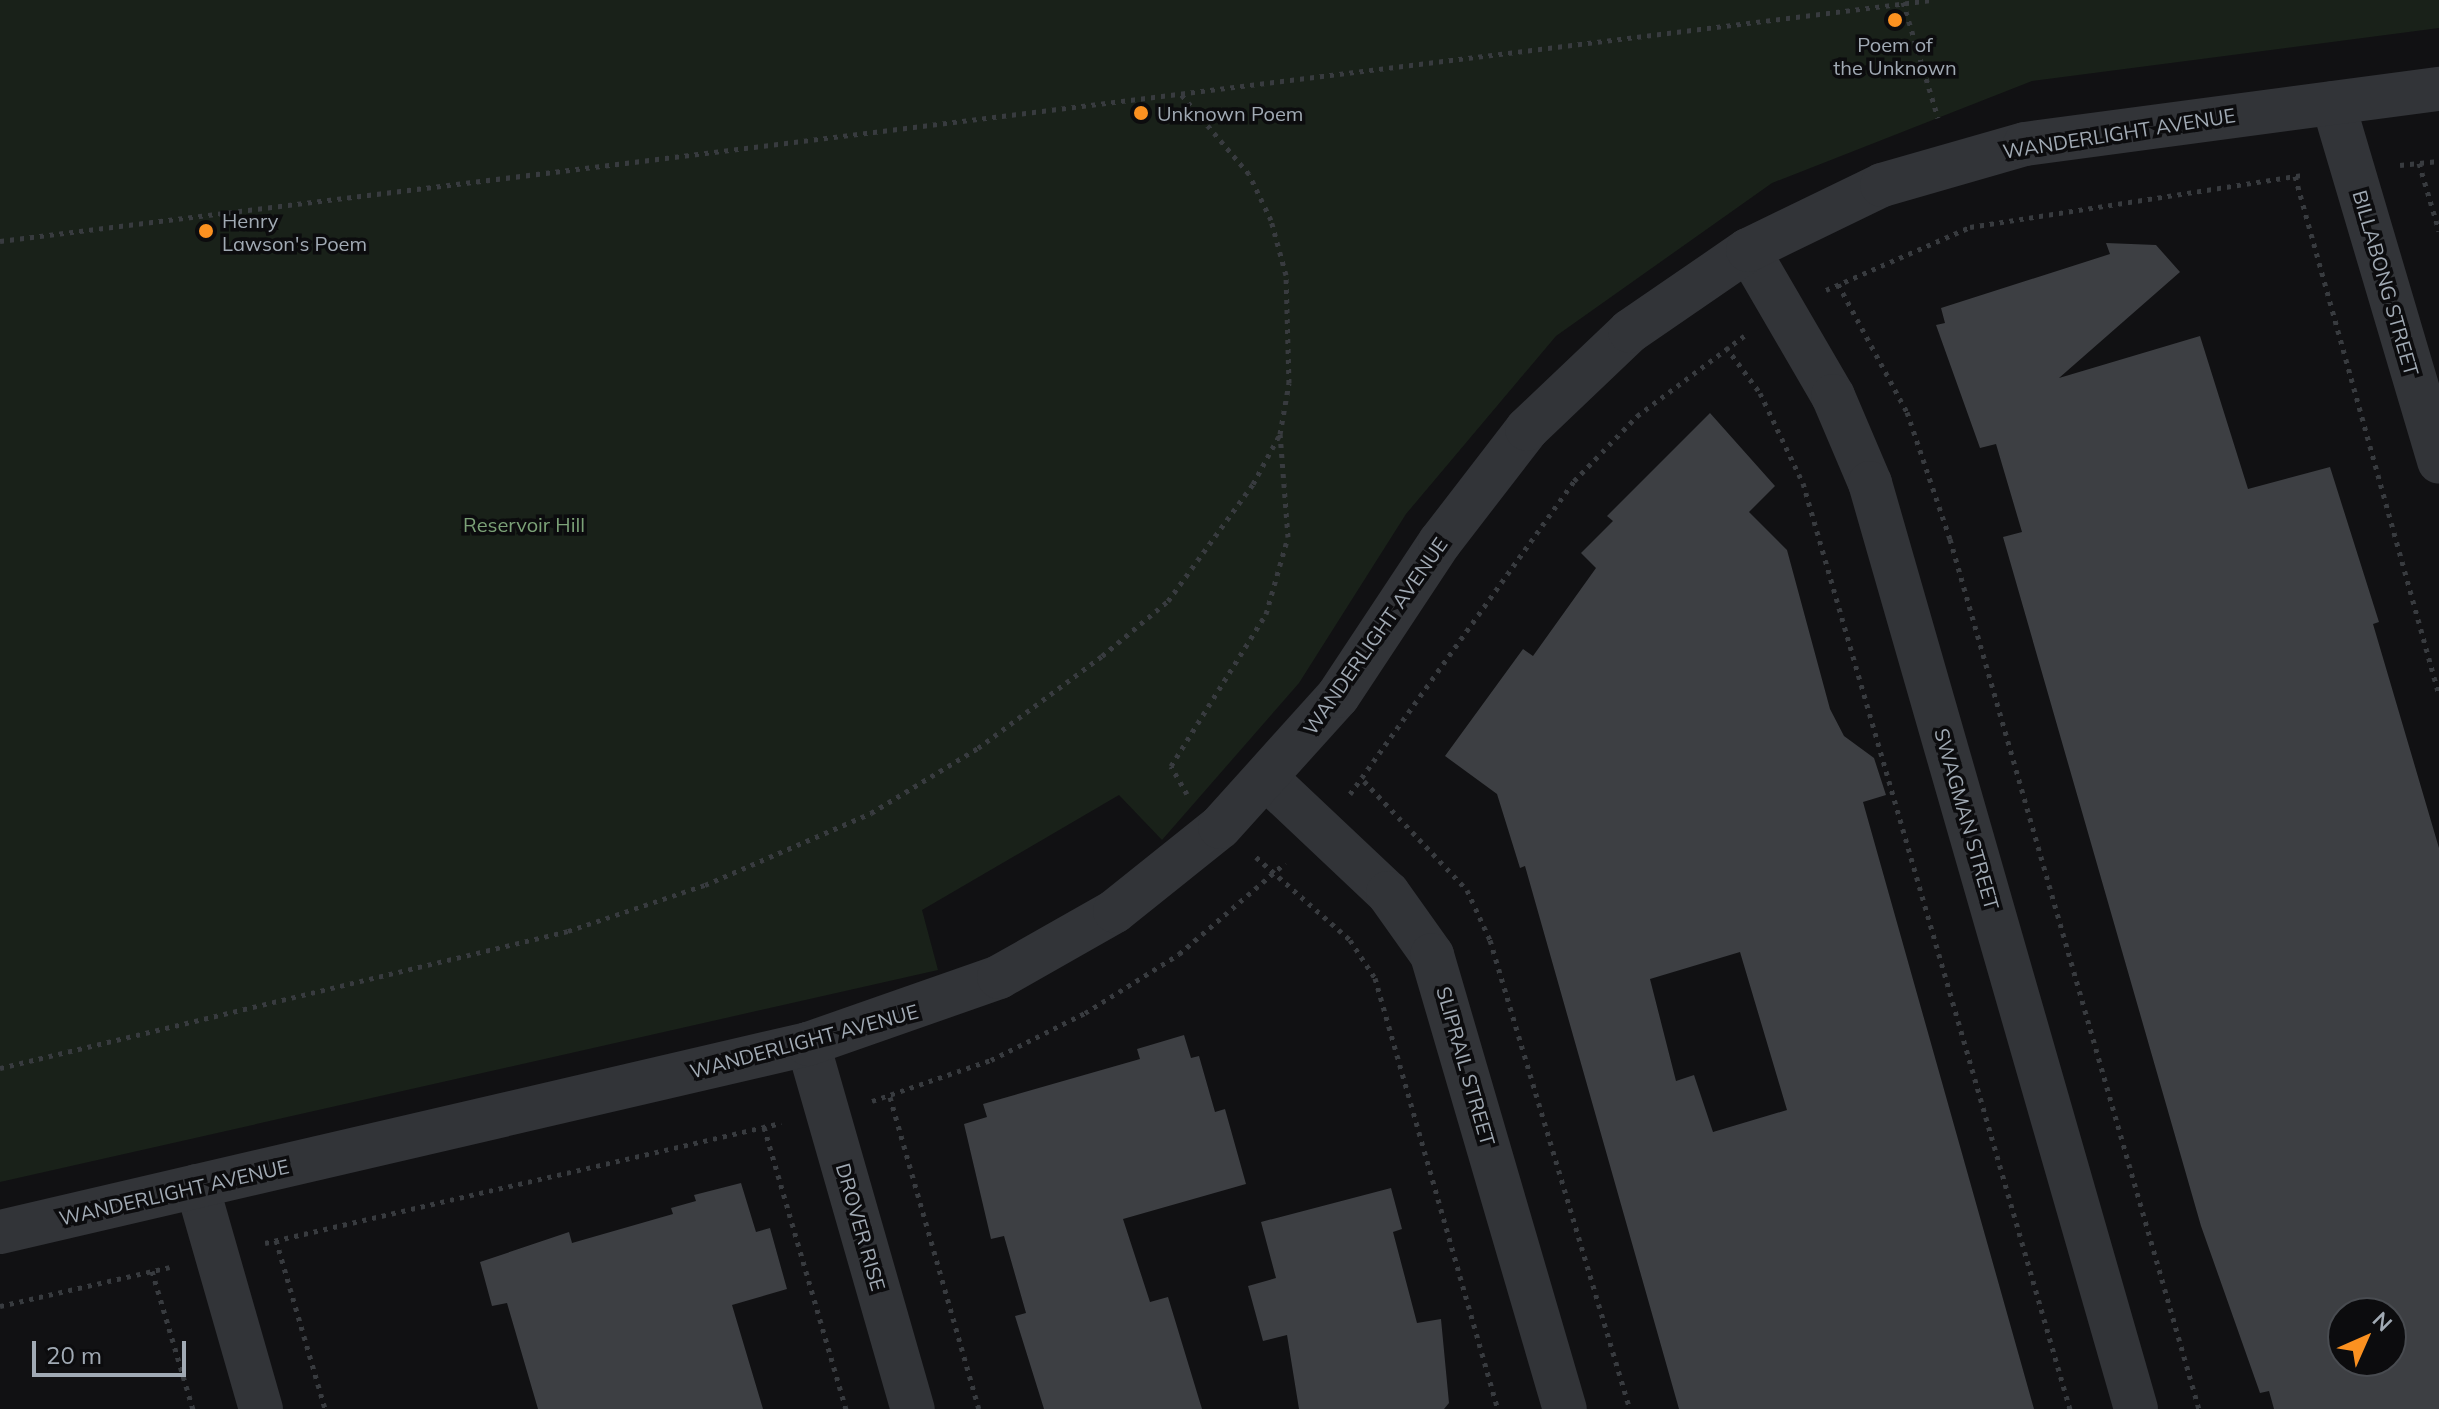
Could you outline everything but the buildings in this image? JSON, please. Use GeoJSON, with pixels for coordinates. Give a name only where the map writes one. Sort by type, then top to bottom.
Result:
{"type":"FeatureCollection","features":[{"type":"Feature","properties":{"kind":"street","name":"WANDERLIGHT AVENUE"},"geometry":{"type":"LineString","coordinates":[[0,1232],[808,1044],[937,1004],[1022,965],[1115,911],[1220,827],[1268,780],[1338,696],[1448,530],[1527,429],[1630,331],[1748,250],[1827,209],[1952,162],[2098,132],[2439,89]]}},
{"type":"Feature","properties":{"kind":"street","name":"BILLABONG STREET"},"geometry":{"type":"LineString","coordinates":[[2333,103],[2439,462]]}},
{"type":"Feature","properties":{"kind":"street","name":"SWAGMAN STREET"},"geometry":{"type":"LineString","coordinates":[[1748,250],[1833,396],[1870,483],[2136,1409]]}},
{"type":"Feature","properties":{"kind":"street","name":"SLIPRAIL STREET"},"geometry":{"type":"LineString","coordinates":[[1268,780],[1388,893],[1432,955],[1565,1409]]}},
{"type":"Feature","properties":{"kind":"street","name":"DROVER RISE"},"geometry":{"type":"LineString","coordinates":[[808,1044],[913,1409]]}},
{"type":"Feature","properties":{"kind":"street"},"geometry":{"type":"LineString","coordinates":[[197,1186],[261,1409]]}},
{"type":"Feature","properties":{"kind":"path"},"geometry":{"type":"LineString","coordinates":[[0,241],[1931,0]]}},
{"type":"Feature","properties":{"kind":"path"},"geometry":{"type":"LineString","coordinates":[[1903,2],[1970,227]]}},
{"type":"Feature","properties":{"kind":"path"},"geometry":{"type":"LineString","coordinates":[[1181,94],[1249,174],[1271,220],[1286,275],[1290,341],[1280,434],[1288,537],[1266,614],[1169,774],[1220,827],[1350,940],[1375,978],[1498,1409]]}},
{"type":"Feature","properties":{"kind":"path"},"geometry":{"type":"LineString","coordinates":[[2419,163],[2439,231]]}},
{"type":"Feature","properties":{"kind":"path"},"geometry":{"type":"LineString","coordinates":[[2295,176],[2439,695]]}},
{"type":"Feature","properties":{"kind":"path"},"geometry":{"type":"LineString","coordinates":[[1838,284],[1907,412],[1950,539],[2199,1409]]}},
{"type":"Feature","properties":{"kind":"path"},"geometry":{"type":"LineString","coordinates":[[1726,347],[1760,393],[1803,483],[2070,1409]]}},
{"type":"Feature","properties":{"kind":"path"},"geometry":{"type":"LineString","coordinates":[[0,1068],[568,931],[705,885],[871,813],[978,748],[1168,601],[1280,434]]}},
{"type":"Feature","properties":{"kind":"path"},"geometry":{"type":"LineString","coordinates":[[890,1097],[979,1409]]}},
{"type":"Feature","properties":{"kind":"path"},"geometry":{"type":"LineString","coordinates":[[764,1127],[846,1409]]}},
{"type":"Feature","properties":{"kind":"path"},"geometry":{"type":"LineString","coordinates":[[276,1240],[325,1409]]}},
{"type":"Feature","properties":{"kind":"path"},"geometry":{"type":"LineString","coordinates":[[152,1271],[193,1409]]}},
{"type":"Feature","properties":{"kind":"green space","name":"Reservoir Hill"},"geometry":{"type":"Polygon","coordinates":[[[0,0],[2439,0],[2439,28],[2032,81],[1772,183],[1556,336],[1406,514],[1299,683],[1162,840],[1119,795],[922,910],[938,970],[0,1182],[0,0]]]}},
{"type":"Feature","properties":{"kind":"place","name":"Poem of the Unknown"},"geometry":{"type":"Point","coordinates":[1895,20]}},
{"type":"Feature","properties":{"kind":"place","name":"Unknown Poem"},"geometry":{"type":"Point","coordinates":[1141,113]}},
{"type":"Feature","properties":{"kind":"place","name":"Henry Lawson's Poem"},"geometry":{"type":"Point","coordinates":[206,231]}}]}
